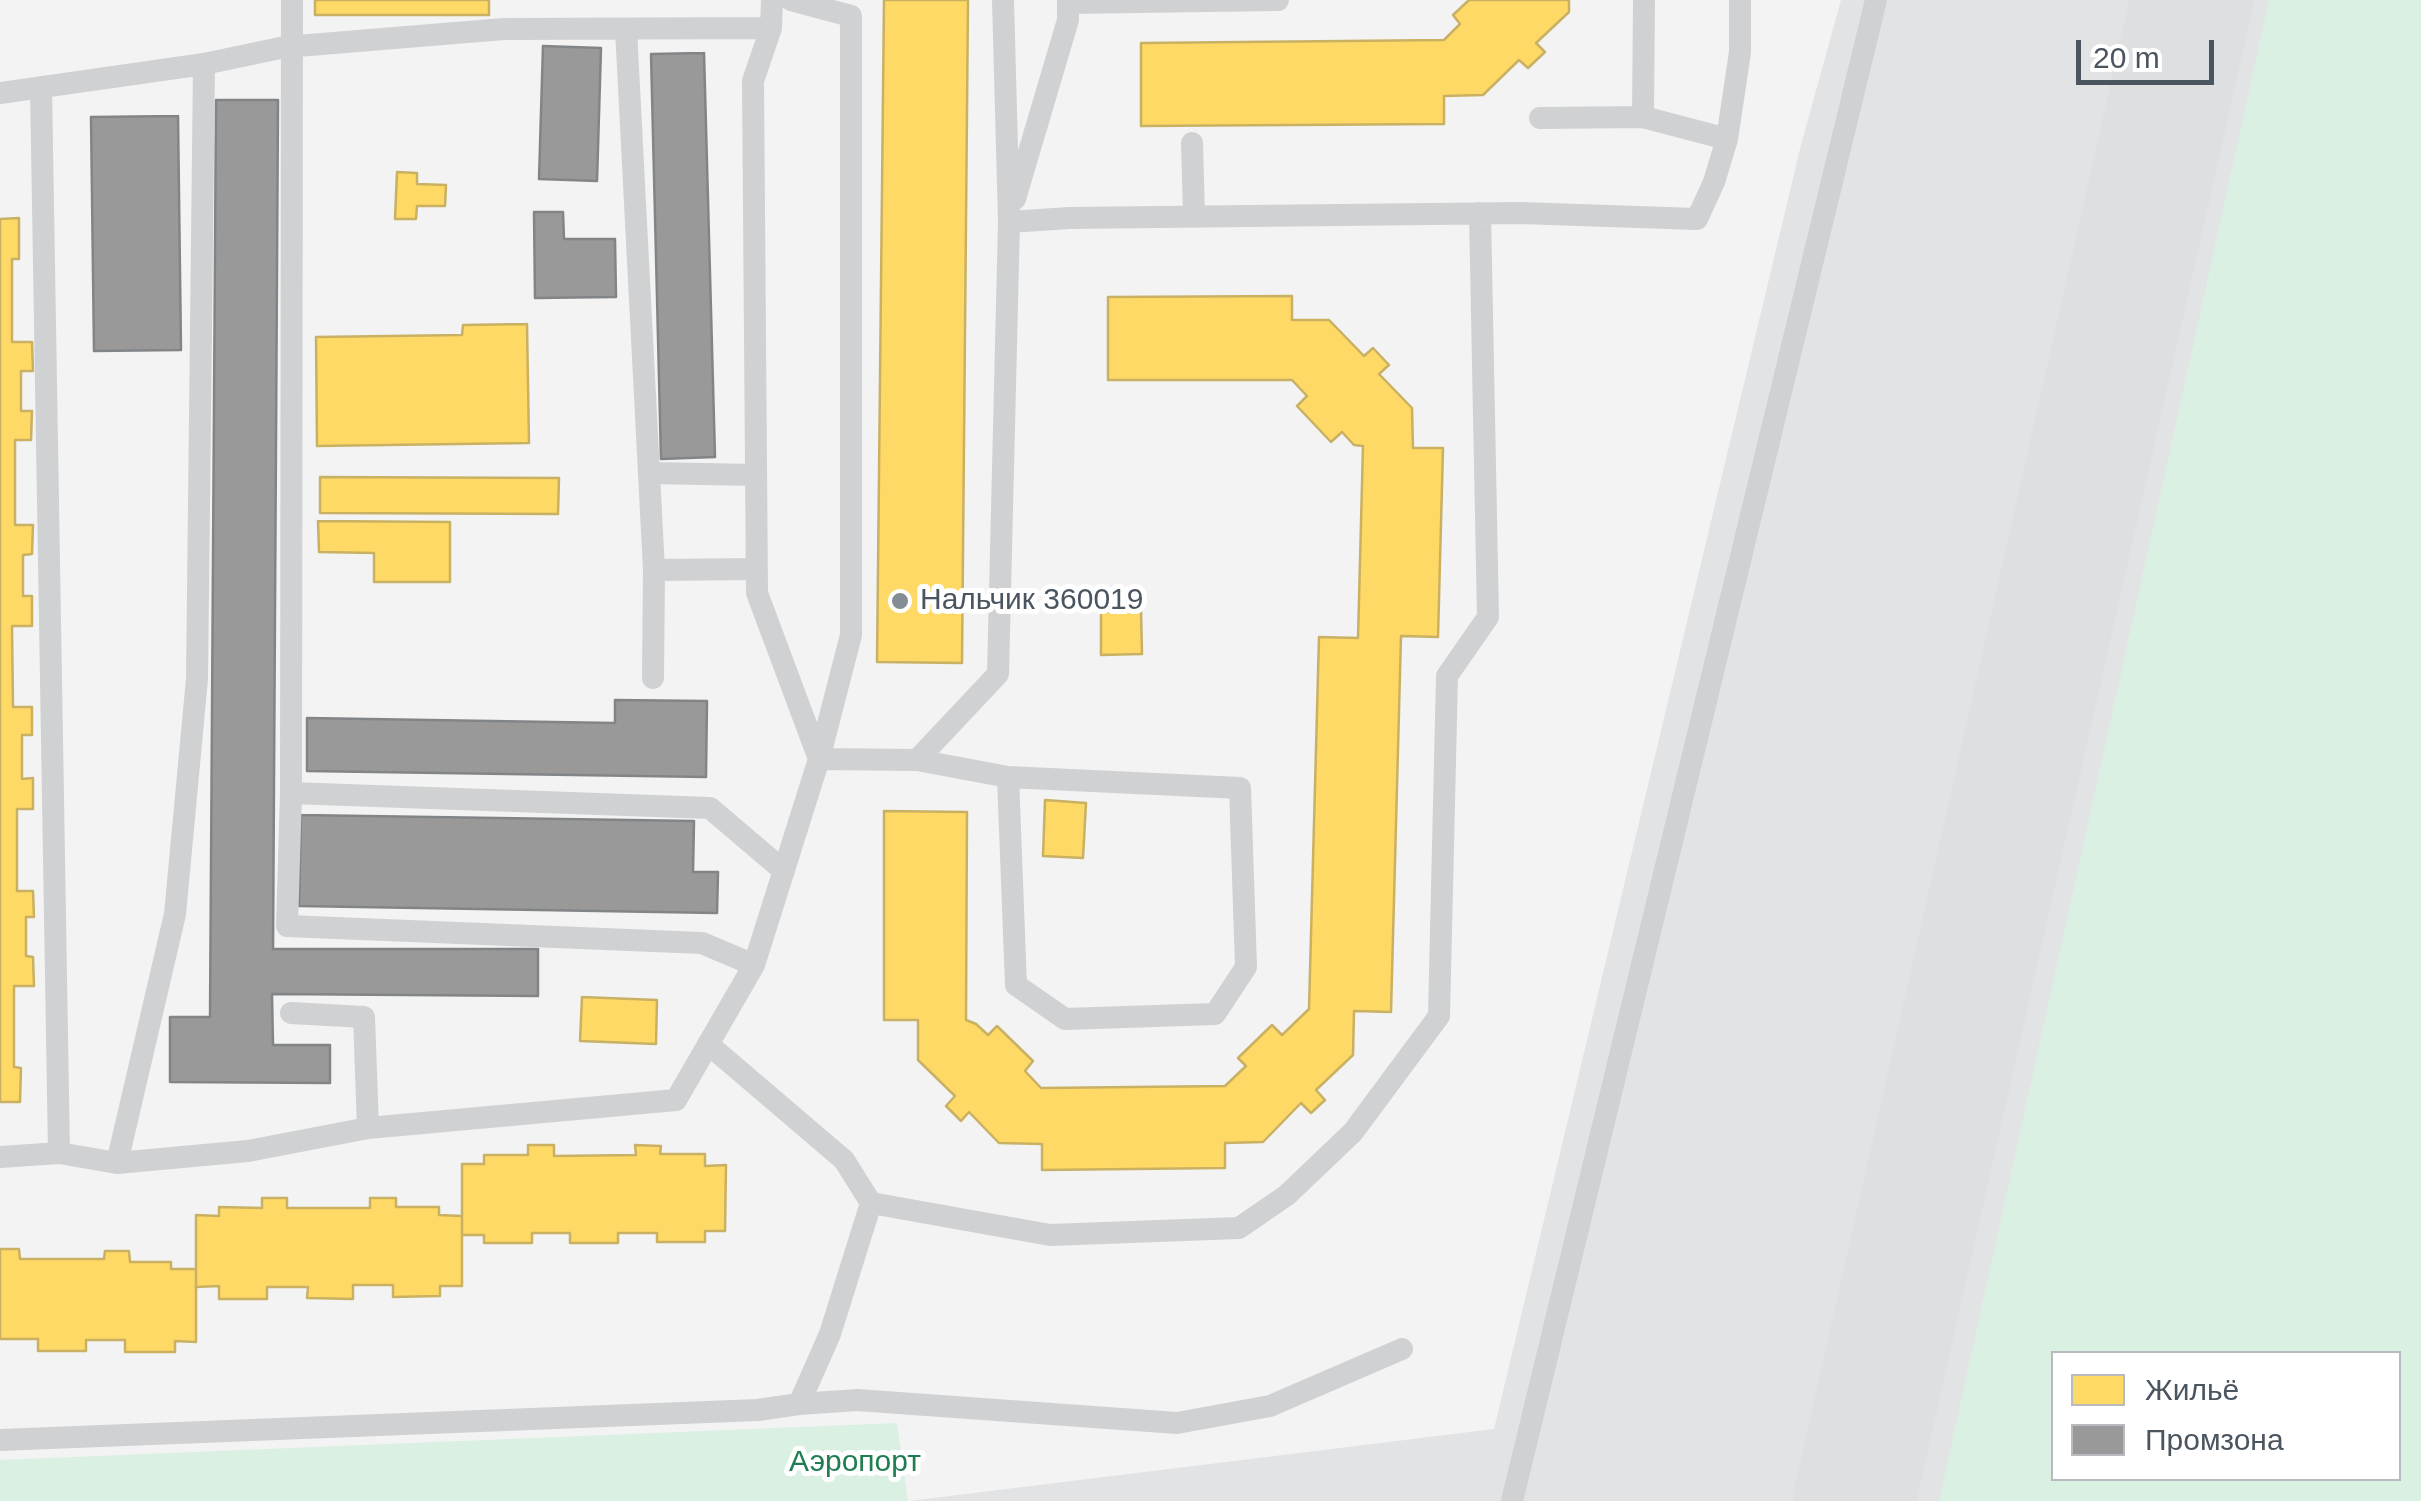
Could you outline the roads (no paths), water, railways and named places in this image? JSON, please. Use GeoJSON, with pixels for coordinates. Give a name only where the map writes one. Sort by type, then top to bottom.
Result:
{"type":"FeatureCollection","features":[{"type":"Feature","properties":{"kind":"lane"},"geometry":{"type":"LineString","coordinates":[[292,0],[291,793],[287,926],[702,944],[754,965]]}},
{"type":"Feature","properties":{"kind":"lane"},"geometry":{"type":"LineString","coordinates":[[772,0],[771,28],[753,80],[757,593],[819,759]]}},
{"type":"Feature","properties":{"kind":"lane"},"geometry":{"type":"LineString","coordinates":[[0,1157],[59,1154],[117,1162],[248,1152],[368,1128],[676,1100],[754,965],[819,759],[851,635],[852,16],[791,0]]}},
{"type":"Feature","properties":{"kind":"lane"},"geometry":{"type":"LineString","coordinates":[[916,760],[998,674],[1009,222],[1003,0]]}},
{"type":"Feature","properties":{"kind":"lane"},"geometry":{"type":"LineString","coordinates":[[1009,222],[1068,20],[1068,1],[1278,0]]}},
{"type":"Feature","properties":{"kind":"lane"},"geometry":{"type":"LineString","coordinates":[[1644,0],[1644,117]]}},
{"type":"Feature","properties":{"kind":"lane"},"geometry":{"type":"LineString","coordinates":[[1009,222],[1480,213],[1697,218],[1714,182],[1727,139],[1740,52],[1740,0]]}},
{"type":"Feature","properties":{"kind":"lane"},"geometry":{"type":"LineString","coordinates":[[1512,1501],[1876,0]]}},
{"type":"Feature","properties":{"kind":"lane"},"geometry":{"type":"LineString","coordinates":[[626,28],[654,570],[654,678]]}},
{"type":"Feature","properties":{"kind":"lane"},"geometry":{"type":"LineString","coordinates":[[0,93],[204,64],[292,46],[504,29],[771,28]]}},
{"type":"Feature","properties":{"kind":"lane"},"geometry":{"type":"LineString","coordinates":[[117,1162],[175,914],[197,679],[204,64]]}},
{"type":"Feature","properties":{"kind":"lane"},"geometry":{"type":"LineString","coordinates":[[42,87],[59,1154]]}},
{"type":"Feature","properties":{"kind":"lane"},"geometry":{"type":"LineString","coordinates":[[1540,118],[1644,117],[1727,139]]}},
{"type":"Feature","properties":{"kind":"lane"},"geometry":{"type":"LineString","coordinates":[[1192,143],[1194,216]]}},
{"type":"Feature","properties":{"kind":"lane"},"geometry":{"type":"LineString","coordinates":[[708,1044],[844,1160],[872,1203],[1050,1235],[1239,1228],[1287,1195],[1353,1132],[1439,1016],[1447,676],[1488,617],[1480,213]]}},
{"type":"Feature","properties":{"kind":"lane"},"geometry":{"type":"LineString","coordinates":[[648,473],[756,475]]}},
{"type":"Feature","properties":{"kind":"lane"},"geometry":{"type":"LineString","coordinates":[[654,570],[757,569]]}},
{"type":"Feature","properties":{"kind":"lane"},"geometry":{"type":"LineString","coordinates":[[819,759],[916,760],[1008,777],[1240,788],[1246,967],[1215,1014],[1065,1018],[1016,986],[1008,777]]}},
{"type":"Feature","properties":{"kind":"lane"},"geometry":{"type":"LineString","coordinates":[[291,793],[710,808],[784,871]]}},
{"type":"Feature","properties":{"kind":"lane"},"geometry":{"type":"LineString","coordinates":[[292,1013],[364,1017],[368,1128]]}},
{"type":"Feature","properties":{"kind":"lane"},"geometry":{"type":"LineString","coordinates":[[799,1404],[830,1334],[872,1203]]}},
{"type":"Feature","properties":{"kind":"lane"},"geometry":{"type":"LineString","coordinates":[[0,1440],[738,1411],[856,1400],[1177,1423],[1270,1406],[1402,1349]]}},
{"type":"Feature","properties":{"kind":"place","name":"Нальчик 360019"},"geometry":{"type":"Point","coordinates":[900,601]}},
{"type":"Feature","properties":{"kind":"park label","name":"Аэропорт"},"geometry":{"type":"Point","coordinates":[855,1463]}}]}
